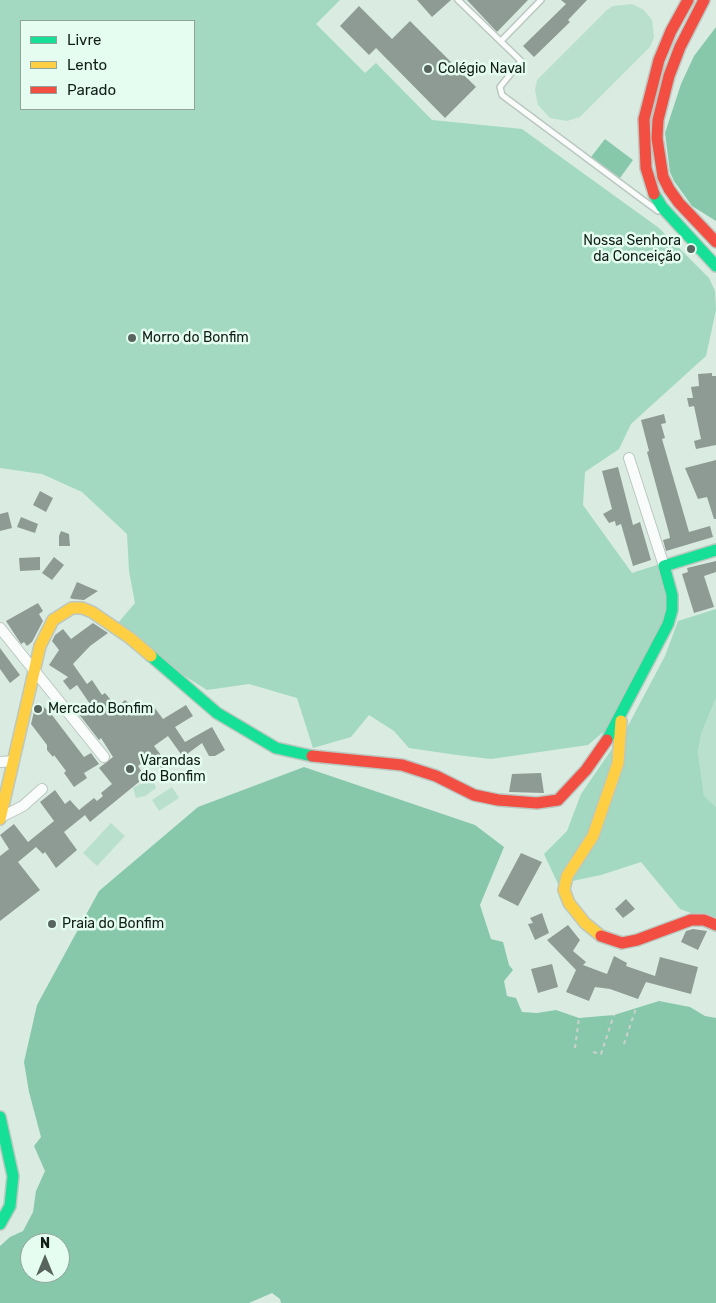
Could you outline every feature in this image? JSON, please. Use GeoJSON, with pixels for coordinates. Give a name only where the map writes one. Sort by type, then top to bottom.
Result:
{"type":"FeatureCollection","features":[{"type":"Feature","properties":{"kind":"main road"},"geometry":{"type":"LineString","coordinates":[[688,0],[671,31],[659,60],[644,119],[646,168],[653,192],[662,207],[716,266]]}},
{"type":"Feature","properties":{"kind":"main road"},"geometry":{"type":"LineString","coordinates":[[704,0],[686,34],[669,76],[658,120],[657,138],[663,177],[669,189],[679,204],[716,242]]}},
{"type":"Feature","properties":{"kind":"main road"},"geometry":{"type":"LineString","coordinates":[[0,818],[40,646],[53,620],[72,608],[82,608],[130,638],[216,713],[276,748],[323,759],[402,765],[436,776],[474,795],[498,800],[537,803],[558,800],[586,770],[606,743],[668,624],[672,610],[672,595],[664,566],[716,550]]}},
{"type":"Feature","properties":{"kind":"main road"},"geometry":{"type":"LineString","coordinates":[[621,717],[618,763],[593,836],[567,876],[564,890],[569,903],[585,923],[605,940],[622,943],[637,940],[691,920],[704,920],[716,925]]}},
{"type":"Feature","properties":{"kind":"main road"},"geometry":{"type":"LineString","coordinates":[[0,1117],[13,1176],[10,1206],[0,1224]]}},
{"type":"Feature","properties":{"kind":"street"},"geometry":{"type":"LineString","coordinates":[[629,458],[664,566]]}},
{"type":"Feature","properties":{"kind":"street"},"geometry":{"type":"LineString","coordinates":[[0,628],[104,756]]}},
{"type":"Feature","properties":{"kind":"street"},"geometry":{"type":"LineString","coordinates":[[0,762],[14,761]]}},
{"type":"Feature","properties":{"kind":"street"},"geometry":{"type":"LineString","coordinates":[[0,818],[23,806],[42,790]]}},
{"type":"Feature","properties":{"kind":"lane"},"geometry":{"type":"LineString","coordinates":[[458,0],[521,61],[500,86],[502,95],[658,211],[662,207]]}},
{"type":"Feature","properties":{"kind":"lane"},"geometry":{"type":"LineString","coordinates":[[501,41],[541,0]]}},
{"type":"Feature","properties":{"kind":"path"},"geometry":{"type":"LineString","coordinates":[[624,1044],[636,1008]]}},
{"type":"Feature","properties":{"kind":"path"},"geometry":{"type":"LineString","coordinates":[[593,1052],[602,1054],[614,1015]]}},
{"type":"Feature","properties":{"kind":"path"},"geometry":{"type":"LineString","coordinates":[[575,1048],[579,1018]]}},
{"type":"Feature","properties":{"kind":"shaded area"},"geometry":{"type":"Polygon","coordinates":[[[0,0],[340,0],[316,24],[365,73],[376,63],[432,120],[522,129],[659,228],[709,278],[715,291],[716,310],[706,356],[631,424],[619,449],[585,472],[583,505],[632,573],[663,563],[672,610],[621,717],[588,745],[491,759],[457,755],[409,748],[394,731],[369,715],[351,737],[313,748],[297,698],[249,684],[207,690],[112,630],[135,603],[129,571],[127,534],[82,492],[42,474],[0,468],[0,0]]]}},
{"type":"Feature","properties":{"kind":"shaded area"},"geometry":{"type":"Polygon","coordinates":[[[632,4],[644,10],[652,20],[654,37],[650,47],[580,117],[567,121],[550,118],[538,105],[535,90],[537,80],[607,10],[613,6],[632,4]]]}},
{"type":"Feature","properties":{"kind":"shaded area"},"geometry":{"type":"Polygon","coordinates":[[[716,27],[716,221],[692,206],[674,181],[670,172],[665,133],[681,84],[694,56],[716,27]]]}},
{"type":"Feature","properties":{"kind":"shaded area"},"geometry":{"type":"Polygon","coordinates":[[[605,139],[633,160],[620,178],[591,157],[605,139]]]}},
{"type":"Feature","properties":{"kind":"shaded area"},"geometry":{"type":"Polygon","coordinates":[[[716,609],[716,698],[701,734],[698,752],[704,796],[716,807],[716,922],[680,909],[641,862],[601,875],[558,884],[544,854],[567,831],[581,794],[629,724],[665,656],[678,621],[716,609]]]}},
{"type":"Feature","properties":{"kind":"shaded area"},"geometry":{"type":"Polygon","coordinates":[[[716,698],[716,807],[704,796],[698,752],[701,734],[716,698]]]}},
{"type":"Feature","properties":{"kind":"shaded area"},"geometry":{"type":"Polygon","coordinates":[[[304,767],[475,825],[504,847],[480,905],[491,939],[503,942],[509,965],[513,970],[504,981],[507,996],[516,998],[522,1012],[537,1013],[556,1010],[579,1018],[614,1015],[659,1001],[690,1007],[705,1016],[716,1018],[716,1303],[281,1303],[280,1299],[272,1293],[249,1303],[0,1303],[0,1246],[10,1237],[23,1231],[33,1212],[36,1191],[45,1171],[34,1146],[41,1137],[29,1092],[24,1062],[37,1005],[99,891],[198,807],[304,767]]]}},
{"type":"Feature","properties":{"kind":"shaded area"},"geometry":{"type":"Polygon","coordinates":[[[152,778],[156,788],[145,796],[136,798],[133,788],[152,778]]]}},
{"type":"Feature","properties":{"kind":"shaded area"},"geometry":{"type":"Polygon","coordinates":[[[172,787],[179,798],[159,811],[152,800],[172,787]]]}},
{"type":"Feature","properties":{"kind":"shaded area"},"geometry":{"type":"Polygon","coordinates":[[[111,823],[125,836],[97,866],[83,853],[111,823]]]}},
{"type":"Feature","properties":{"kind":"building"},"geometry":{"type":"Polygon","coordinates":[[[417,0],[451,0],[432,17],[417,0]]]}},
{"type":"Feature","properties":{"kind":"building","name":"Colégio Naval"},"geometry":{"type":"Polygon","coordinates":[[[467,0],[528,0],[497,32],[467,0]]]}},
{"type":"Feature","properties":{"kind":"building"},"geometry":{"type":"Polygon","coordinates":[[[561,0],[587,0],[568,20],[570,22],[534,57],[523,46],[566,4],[561,0]]]}},
{"type":"Feature","properties":{"kind":"building","name":"Colégio Naval"},"geometry":{"type":"Polygon","coordinates":[[[359,6],[392,39],[410,21],[476,87],[445,118],[376,48],[369,55],[340,26],[359,6]]]}},
{"type":"Feature","properties":{"kind":"building"},"geometry":{"type":"Polygon","coordinates":[[[712,373],[712,376],[716,376],[716,445],[696,449],[694,441],[701,439],[694,406],[689,407],[687,398],[693,398],[691,387],[699,386],[698,374],[712,373]]]}},
{"type":"Feature","properties":{"kind":"building"},"geometry":{"type":"Polygon","coordinates":[[[664,414],[666,423],[661,424],[665,438],[662,439],[689,532],[710,526],[713,537],[666,551],[663,540],[670,538],[647,452],[649,451],[641,420],[664,414]]]}},
{"type":"Feature","properties":{"kind":"building"},"geometry":{"type":"Polygon","coordinates":[[[716,460],[716,519],[714,519],[707,497],[698,499],[685,468],[716,460]]]}},
{"type":"Feature","properties":{"kind":"building"},"geometry":{"type":"Polygon","coordinates":[[[618,467],[633,525],[640,522],[651,560],[633,566],[621,524],[616,526],[615,521],[609,523],[603,514],[612,509],[602,471],[618,467]]]}},
{"type":"Feature","properties":{"kind":"building"},"geometry":{"type":"Polygon","coordinates":[[[40,491],[53,498],[46,512],[33,505],[40,491]]]}},
{"type":"Feature","properties":{"kind":"building"},"geometry":{"type":"Polygon","coordinates":[[[8,512],[12,528],[0,531],[0,514],[8,512]]]}},
{"type":"Feature","properties":{"kind":"building"},"geometry":{"type":"Polygon","coordinates":[[[21,517],[38,524],[35,533],[17,527],[21,517]]]}},
{"type":"Feature","properties":{"kind":"building"},"geometry":{"type":"Polygon","coordinates":[[[61,531],[69,534],[70,546],[59,546],[61,531]]]}},
{"type":"Feature","properties":{"kind":"building"},"geometry":{"type":"Polygon","coordinates":[[[40,557],[40,570],[20,571],[19,558],[40,557]]]}},
{"type":"Feature","properties":{"kind":"building"},"geometry":{"type":"Polygon","coordinates":[[[54,557],[64,565],[52,580],[42,573],[54,557]]]}},
{"type":"Feature","properties":{"kind":"building"},"geometry":{"type":"Polygon","coordinates":[[[716,561],[716,572],[704,576],[714,607],[694,613],[682,574],[688,572],[687,568],[716,561]]]}},
{"type":"Feature","properties":{"kind":"building"},"geometry":{"type":"Polygon","coordinates":[[[77,582],[98,591],[84,600],[70,598],[77,582]]]}},
{"type":"Feature","properties":{"kind":"building"},"geometry":{"type":"Polygon","coordinates":[[[38,603],[43,611],[39,614],[43,621],[32,642],[27,646],[24,642],[21,644],[6,621],[38,603]]]}},
{"type":"Feature","properties":{"kind":"building"},"geometry":{"type":"Polygon","coordinates":[[[93,623],[108,633],[90,646],[73,664],[87,684],[92,680],[102,695],[105,693],[117,707],[125,700],[139,712],[151,703],[163,719],[186,705],[193,716],[175,727],[185,742],[212,727],[225,750],[215,756],[209,756],[202,743],[183,757],[168,736],[154,746],[168,764],[162,769],[151,756],[138,766],[145,777],[90,822],[85,815],[64,832],[77,850],[56,868],[45,852],[43,854],[36,847],[18,862],[40,890],[0,921],[0,856],[9,849],[0,835],[14,824],[28,842],[54,821],[40,802],[55,790],[65,804],[70,800],[79,810],[94,798],[97,801],[103,796],[101,793],[112,784],[99,768],[113,757],[101,738],[99,740],[78,713],[90,704],[77,685],[70,690],[63,681],[68,677],[49,665],[59,650],[52,641],[55,635],[63,629],[71,639],[93,623]]]}},
{"type":"Feature","properties":{"kind":"building"},"geometry":{"type":"Polygon","coordinates":[[[0,648],[20,675],[10,683],[0,669],[0,648]]]}},
{"type":"Feature","properties":{"kind":"building"},"geometry":{"type":"Polygon","coordinates":[[[36,703],[42,705],[52,715],[84,757],[91,753],[99,764],[84,773],[87,778],[74,787],[64,773],[66,771],[54,755],[53,757],[47,750],[47,745],[31,724],[36,703]]]}},
{"type":"Feature","properties":{"kind":"building"},"geometry":{"type":"Polygon","coordinates":[[[541,773],[544,793],[509,792],[512,774],[541,773]]]}},
{"type":"Feature","properties":{"kind":"building"},"geometry":{"type":"Polygon","coordinates":[[[521,853],[542,862],[518,906],[498,896],[521,853]]]}},
{"type":"Feature","properties":{"kind":"building"},"geometry":{"type":"Polygon","coordinates":[[[626,899],[635,909],[623,918],[615,909],[626,899]]]}},
{"type":"Feature","properties":{"kind":"building"},"geometry":{"type":"Polygon","coordinates":[[[542,913],[549,933],[535,940],[528,924],[533,923],[530,918],[542,913]]]}},
{"type":"Feature","properties":{"kind":"building"},"geometry":{"type":"Polygon","coordinates":[[[568,925],[580,940],[573,951],[586,962],[583,965],[607,974],[614,956],[627,963],[626,966],[655,976],[660,957],[698,967],[691,994],[646,982],[638,999],[610,989],[595,987],[589,1001],[566,992],[576,970],[547,940],[568,925]]]}},
{"type":"Feature","properties":{"kind":"building"},"geometry":{"type":"Polygon","coordinates":[[[693,929],[707,931],[698,950],[681,942],[686,931],[693,929]]]}},
{"type":"Feature","properties":{"kind":"building"},"geometry":{"type":"Polygon","coordinates":[[[552,964],[558,987],[538,993],[531,969],[552,964]]]}},
{"type":"Feature","properties":{"kind":"traffic: fast"},"geometry":{"type":"LineString","coordinates":[[654,194],[662,207],[716,266]]}},
{"type":"Feature","properties":{"kind":"traffic: fast"},"geometry":{"type":"LineString","coordinates":[[607,740],[668,624],[672,610],[672,595],[664,566],[716,550]]}},
{"type":"Feature","properties":{"kind":"traffic: fast"},"geometry":{"type":"LineString","coordinates":[[151,656],[217,713],[276,748],[312,756]]}},
{"type":"Feature","properties":{"kind":"traffic: fast"},"geometry":{"type":"LineString","coordinates":[[0,1117],[13,1176],[10,1206],[0,1224]]}},
{"type":"Feature","properties":{"kind":"traffic: slow"},"geometry":{"type":"LineString","coordinates":[[0,819],[40,646],[53,620],[72,608],[82,608],[92,612],[130,638],[151,656]]}},
{"type":"Feature","properties":{"kind":"traffic: slow"},"geometry":{"type":"LineString","coordinates":[[601,936],[585,923],[569,903],[564,890],[567,876],[593,836],[618,763],[621,721]]}},
{"type":"Feature","properties":{"kind":"traffic: jam"},"geometry":{"type":"LineString","coordinates":[[654,194],[646,168],[644,119],[659,60],[671,31],[688,0]]}},
{"type":"Feature","properties":{"kind":"traffic: jam"},"geometry":{"type":"LineString","coordinates":[[704,0],[680,47],[669,76],[658,120],[657,138],[663,177],[669,189],[679,203],[716,242]]}},
{"type":"Feature","properties":{"kind":"traffic: jam"},"geometry":{"type":"LineString","coordinates":[[312,756],[402,765],[436,776],[474,795],[498,800],[537,803],[558,800],[586,770],[607,740]]}},
{"type":"Feature","properties":{"kind":"traffic: jam"},"geometry":{"type":"LineString","coordinates":[[601,936],[622,943],[637,940],[691,920],[704,920],[716,925]]}},
{"type":"Feature","properties":{"kind":"place","name":"Colégio Naval"},"geometry":{"type":"Point","coordinates":[428,69]}},
{"type":"Feature","properties":{"kind":"place","name":"Nossa Senhora da Conceição"},"geometry":{"type":"Point","coordinates":[691,249]}},
{"type":"Feature","properties":{"kind":"place","name":"Morro do Bonfim"},"geometry":{"type":"Point","coordinates":[132,338]}},
{"type":"Feature","properties":{"kind":"place","name":"Mercado Bonfim"},"geometry":{"type":"Point","coordinates":[38,709]}},
{"type":"Feature","properties":{"kind":"place","name":"Varandas do Bonfim"},"geometry":{"type":"Point","coordinates":[130,769]}},
{"type":"Feature","properties":{"kind":"place","name":"Praia do Bonfim"},"geometry":{"type":"Point","coordinates":[52,924]}}]}
